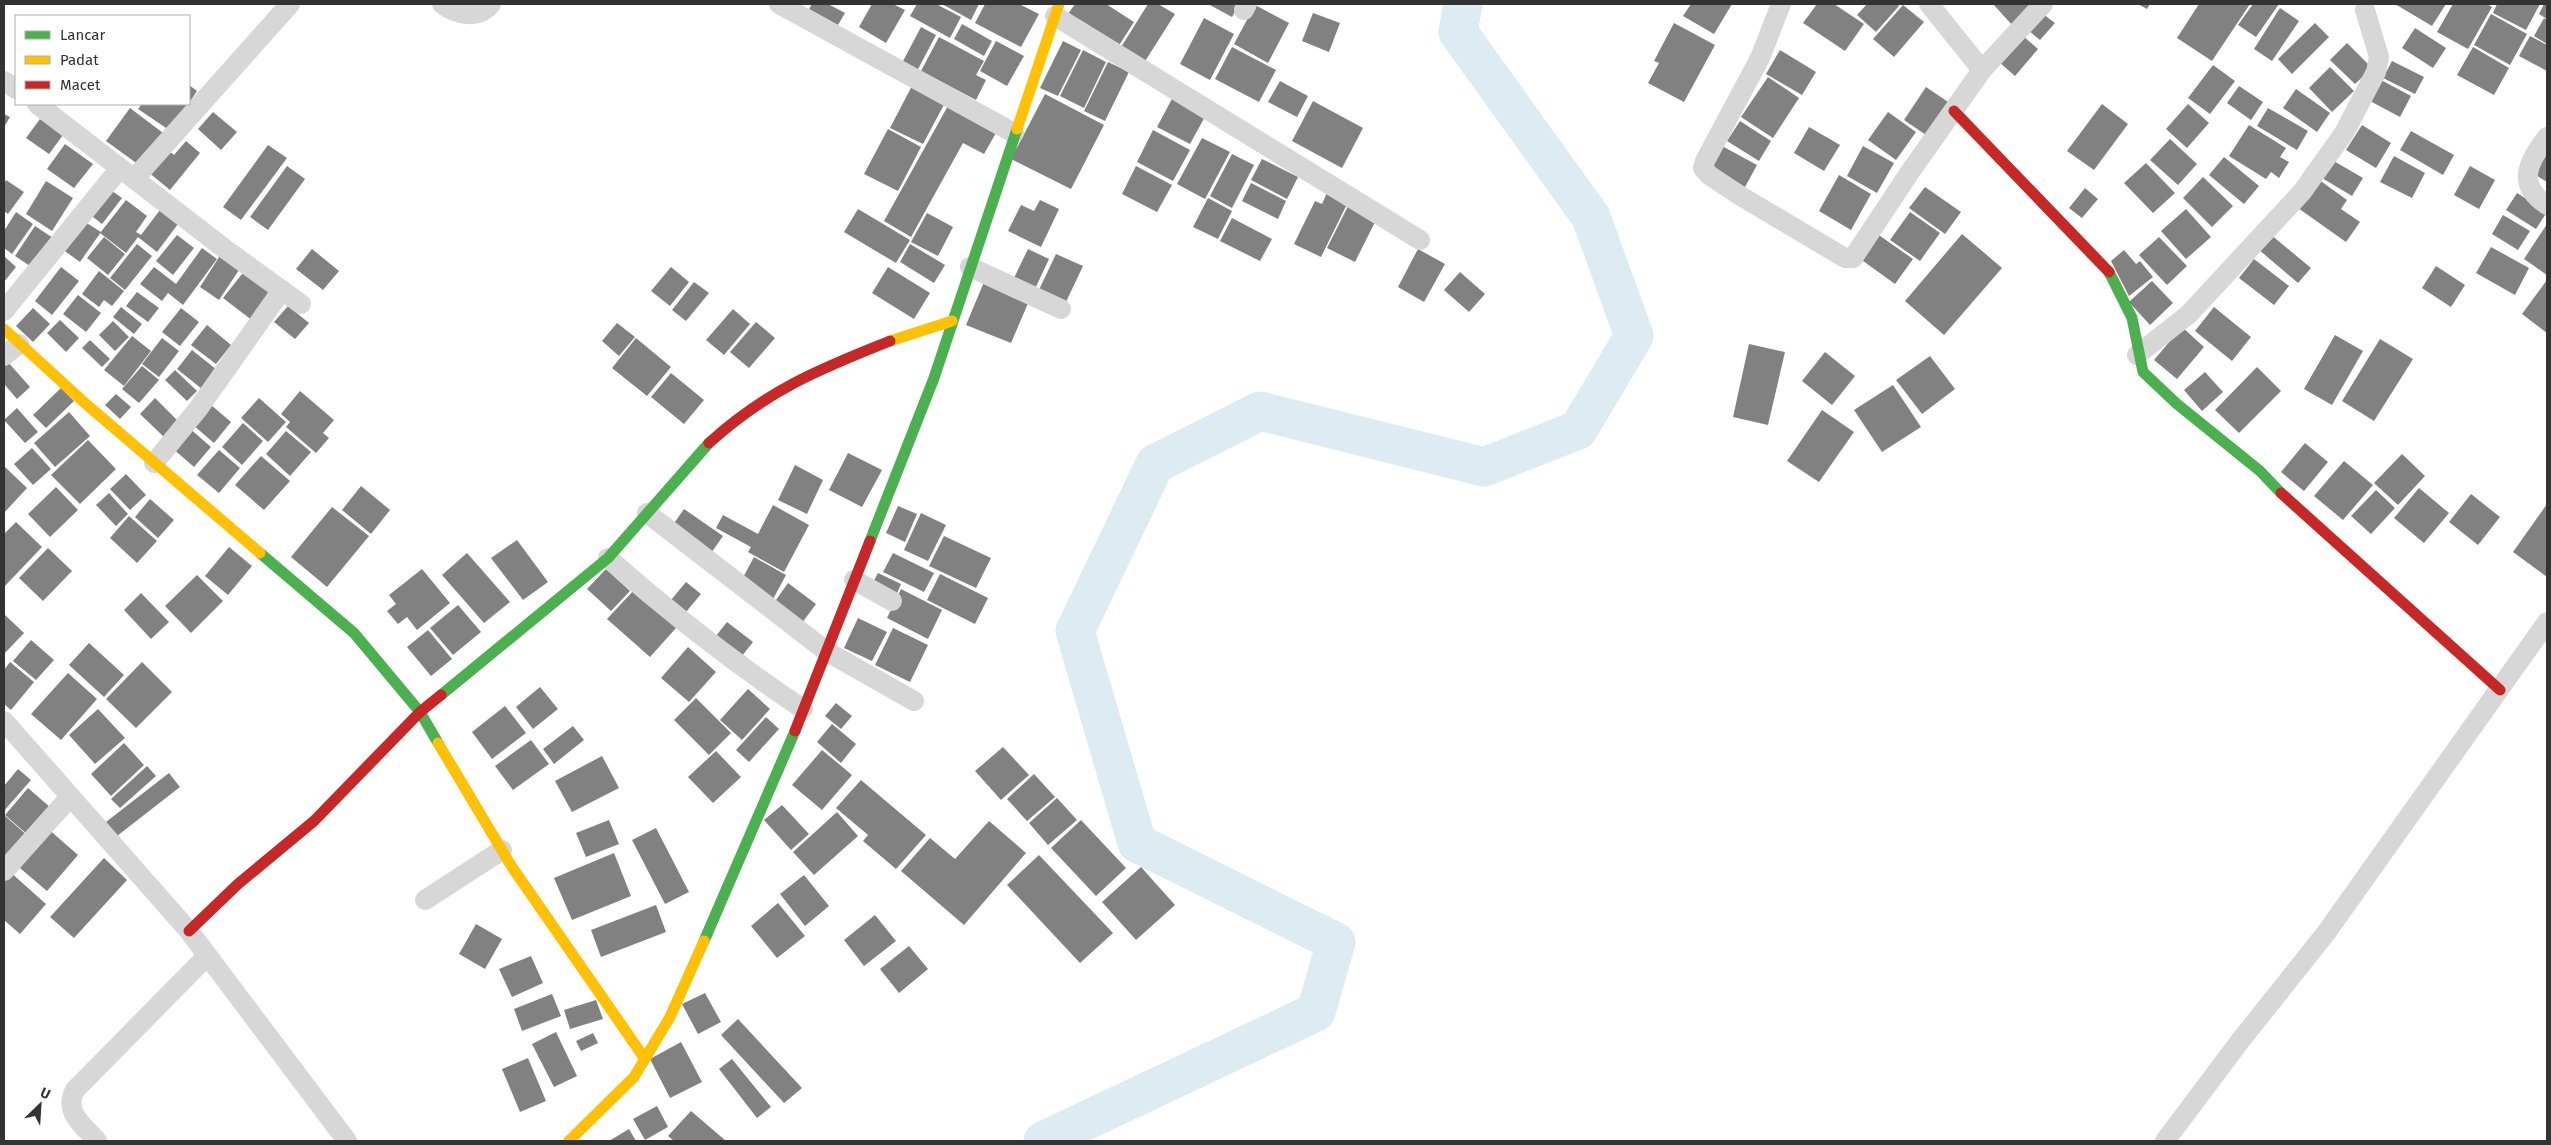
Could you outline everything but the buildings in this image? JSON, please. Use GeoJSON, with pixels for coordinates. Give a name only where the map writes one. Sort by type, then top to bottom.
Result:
{"type":"FeatureCollection","features":[{"type":"Feature","properties":{"kind":"street"},"geometry":{"type":"LineString","coordinates":[[4,311],[127,174],[290,4]]}},
{"type":"Feature","properties":{"kind":"street"},"geometry":{"type":"LineString","coordinates":[[442,4],[458,13],[473,15],[487,9],[491,4]]}},
{"type":"Feature","properties":{"kind":"street"},"geometry":{"type":"LineString","coordinates":[[779,4],[1014,133]]}},
{"type":"Feature","properties":{"kind":"street"},"geometry":{"type":"LineString","coordinates":[[1782,4],[1760,58],[1703,165],[1709,175],[1739,195],[1845,258],[1853,258],[1982,70],[2043,4]]}},
{"type":"Feature","properties":{"kind":"street"},"geometry":{"type":"LineString","coordinates":[[1929,4],[1982,70]]}},
{"type":"Feature","properties":{"kind":"street"},"geometry":{"type":"LineString","coordinates":[[2137,355],[2189,314],[2302,192],[2344,133],[2376,72],[2379,57],[2363,6]]}},
{"type":"Feature","properties":{"kind":"street"},"geometry":{"type":"LineString","coordinates":[[569,1141],[586,1122],[617,1096],[645,1059],[670,1017],[782,764],[934,378],[1014,133],[1057,10],[1420,240]]}},
{"type":"Feature","properties":{"kind":"street"},"geometry":{"type":"LineString","coordinates":[[4,81],[15,88]]}},
{"type":"Feature","properties":{"kind":"street"},"geometry":{"type":"LineString","coordinates":[[38,105],[301,304]]}},
{"type":"Feature","properties":{"kind":"street"},"geometry":{"type":"LineString","coordinates":[[1954,111],[2107,268],[2119,288],[2132,318],[2137,355],[2143,372],[2260,471],[2288,501],[2500,690]]}},
{"type":"Feature","properties":{"kind":"street"},"geometry":{"type":"LineString","coordinates":[[2547,137],[2528,166],[2528,183],[2538,199],[2547,205]]}},
{"type":"Feature","properties":{"kind":"street"},"geometry":{"type":"LineString","coordinates":[[970,267],[1061,309]]}},
{"type":"Feature","properties":{"kind":"street"},"geometry":{"type":"LineString","coordinates":[[154,463],[198,409],[282,290]]}},
{"type":"Feature","properties":{"kind":"street"},"geometry":{"type":"LineString","coordinates":[[189,931],[238,884],[314,821],[420,712],[608,558],[703,448],[737,417],[772,394],[826,366],[891,341],[952,321]]}},
{"type":"Feature","properties":{"kind":"street"},"geometry":{"type":"LineString","coordinates":[[4,329],[11,350],[154,463],[354,633],[420,712],[502,850],[645,1059]]}},
{"type":"Feature","properties":{"kind":"street"},"geometry":{"type":"LineString","coordinates":[[647,513],[826,651],[914,700]]}},
{"type":"Feature","properties":{"kind":"street"},"geometry":{"type":"LineString","coordinates":[[608,558],[658,602],[743,669],[803,709]]}},
{"type":"Feature","properties":{"kind":"street"},"geometry":{"type":"LineString","coordinates":[[854,580],[892,601]]}},
{"type":"Feature","properties":{"kind":"street"},"geometry":{"type":"LineString","coordinates":[[2165,1141],[2240,1040],[2326,933],[2547,622]]}},
{"type":"Feature","properties":{"kind":"street"},"geometry":{"type":"LineString","coordinates":[[4,721],[189,931],[346,1141]]}},
{"type":"Feature","properties":{"kind":"street"},"geometry":{"type":"LineString","coordinates":[[4,871],[70,797]]}},
{"type":"Feature","properties":{"kind":"street"},"geometry":{"type":"LineString","coordinates":[[425,900],[502,850]]}},
{"type":"Feature","properties":{"kind":"street"},"geometry":{"type":"LineString","coordinates":[[97,1141],[72,1111],[70,1100],[75,1090],[207,956]]}},
{"type":"Feature","properties":{"kind":"waterway"},"geometry":{"type":"LineString","coordinates":[[1043,1141],[1316,1012],[1336,942],[1137,843],[1075,631],[1155,464],[1260,411],[1484,467],[1578,430],[1634,336],[1591,217],[1458,32],[1463,4]]}},
{"type":"Feature","properties":{"kind":"traffic: fast"},"geometry":{"type":"LineString","coordinates":[[870,541],[934,378],[1017,129]]}},
{"type":"Feature","properties":{"kind":"traffic: fast"},"geometry":{"type":"LineString","coordinates":[[2109,272],[2132,318],[2143,372],[2177,404],[2260,471],[2281,493]]}},
{"type":"Feature","properties":{"kind":"traffic: fast"},"geometry":{"type":"LineString","coordinates":[[441,695],[608,558],[709,443]]}},
{"type":"Feature","properties":{"kind":"traffic: fast"},"geometry":{"type":"LineString","coordinates":[[260,553],[354,633],[420,712],[438,743]]}},
{"type":"Feature","properties":{"kind":"traffic: fast"},"geometry":{"type":"LineString","coordinates":[[704,941],[795,731]]}},
{"type":"Feature","properties":{"kind":"traffic: slow"},"geometry":{"type":"LineString","coordinates":[[1017,129],[1059,4]]}},
{"type":"Feature","properties":{"kind":"traffic: slow"},"geometry":{"type":"LineString","coordinates":[[890,341],[952,321]]}},
{"type":"Feature","properties":{"kind":"traffic: slow"},"geometry":{"type":"LineString","coordinates":[[4,329],[86,404],[260,553]]}},
{"type":"Feature","properties":{"kind":"traffic: slow"},"geometry":{"type":"LineString","coordinates":[[438,743],[512,867],[645,1059]]}},
{"type":"Feature","properties":{"kind":"traffic: slow"},"geometry":{"type":"LineString","coordinates":[[569,1141],[634,1077],[670,1017],[704,941]]}},
{"type":"Feature","properties":{"kind":"traffic: jam"},"geometry":{"type":"LineString","coordinates":[[1954,111],[2109,272]]}},
{"type":"Feature","properties":{"kind":"traffic: jam"},"geometry":{"type":"LineString","coordinates":[[709,443],[751,409],[794,383],[840,361],[890,341]]}},
{"type":"Feature","properties":{"kind":"traffic: jam"},"geometry":{"type":"LineString","coordinates":[[2281,493],[2500,690]]}},
{"type":"Feature","properties":{"kind":"traffic: jam"},"geometry":{"type":"LineString","coordinates":[[795,731],[870,541]]}},
{"type":"Feature","properties":{"kind":"traffic: jam"},"geometry":{"type":"LineString","coordinates":[[189,931],[238,884],[314,821],[420,712],[441,695]]}}]}
